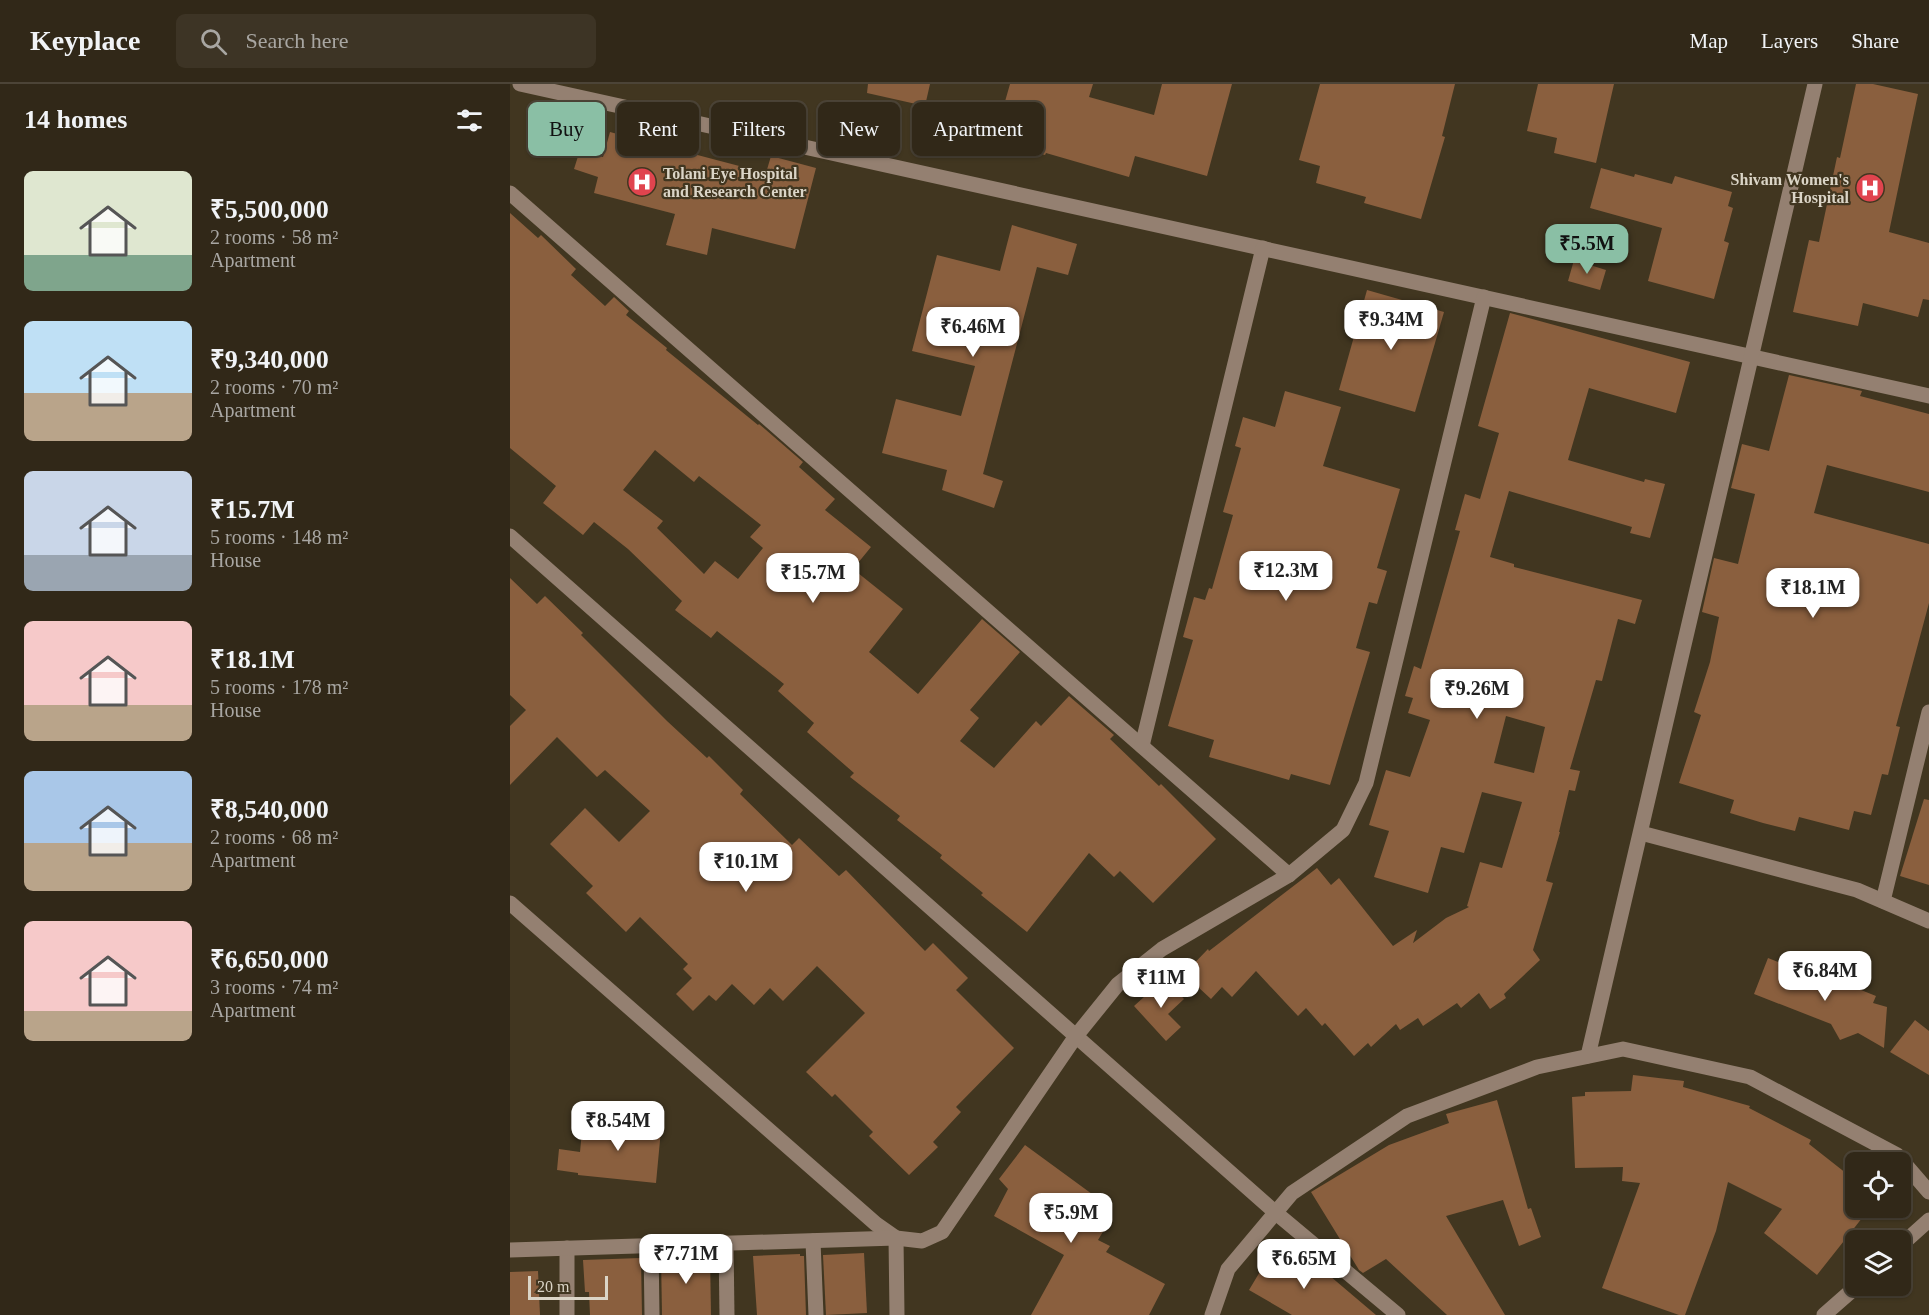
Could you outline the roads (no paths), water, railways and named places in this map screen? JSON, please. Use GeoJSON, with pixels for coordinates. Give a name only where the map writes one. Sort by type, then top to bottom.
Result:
{"type":"FeatureCollection","features":[{"type":"Feature","properties":{"kind":"street"},"geometry":{"type":"LineString","coordinates":[[520,84],[1929,396]]}},
{"type":"Feature","properties":{"kind":"street"},"geometry":{"type":"LineString","coordinates":[[1588,1056],[1815,84]]}},
{"type":"Feature","properties":{"kind":"street"},"geometry":{"type":"LineString","coordinates":[[510,193],[1289,875]]}},
{"type":"Feature","properties":{"kind":"street"},"geometry":{"type":"LineString","coordinates":[[1142,746],[1263,248]]}},
{"type":"Feature","properties":{"kind":"street"},"geometry":{"type":"LineString","coordinates":[[510,1250],[896,1238],[922,1241],[942,1232],[1076,1036],[1118,984],[1162,949],[1289,875],[1342,830],[1366,783],[1484,297]]}},
{"type":"Feature","properties":{"kind":"street"},"geometry":{"type":"LineString","coordinates":[[510,536],[1276,1213],[1398,1315]]}},
{"type":"Feature","properties":{"kind":"street"},"geometry":{"type":"LineString","coordinates":[[1883,901],[1929,712]]}},
{"type":"Feature","properties":{"kind":"street"},"geometry":{"type":"LineString","coordinates":[[1641,833],[1857,890],[1929,921]]}},
{"type":"Feature","properties":{"kind":"street"},"geometry":{"type":"LineString","coordinates":[[510,903],[876,1224],[896,1238]]}},
{"type":"Feature","properties":{"kind":"street"},"geometry":{"type":"LineString","coordinates":[[1212,1315],[1228,1269],[1292,1194],[1407,1116],[1536,1067],[1623,1049],[1750,1077],[1897,1155],[1929,1192]]}},
{"type":"Feature","properties":{"kind":"street"},"geometry":{"type":"LineString","coordinates":[[1911,1236],[1929,1220]]}},
{"type":"Feature","properties":{"kind":"street"},"geometry":{"type":"LineString","coordinates":[[896,1238],[897,1315]]}},
{"type":"Feature","properties":{"kind":"street"},"geometry":{"type":"LineString","coordinates":[[813,1240],[816,1315]]}},
{"type":"Feature","properties":{"kind":"street"},"geometry":{"type":"LineString","coordinates":[[726,1243],[727,1315]]}},
{"type":"Feature","properties":{"kind":"street"},"geometry":{"type":"LineString","coordinates":[[651,1245],[652,1315]]}},
{"type":"Feature","properties":{"kind":"street"},"geometry":{"type":"LineString","coordinates":[[567,1248],[567,1315]]}},
{"type":"Feature","properties":{"kind":"street"},"geometry":{"type":"LineString","coordinates":[[1824,1315],[1846,1296]]}},
{"type":"Feature","properties":{"kind":"place","name":"Tolani Eye Hospital and Research Center"},"geometry":{"type":"Point","coordinates":[642,182]}},
{"type":"Feature","properties":{"kind":"place","name":"Shivam Women's Hospital"},"geometry":{"type":"Point","coordinates":[1870,188]}}]}
